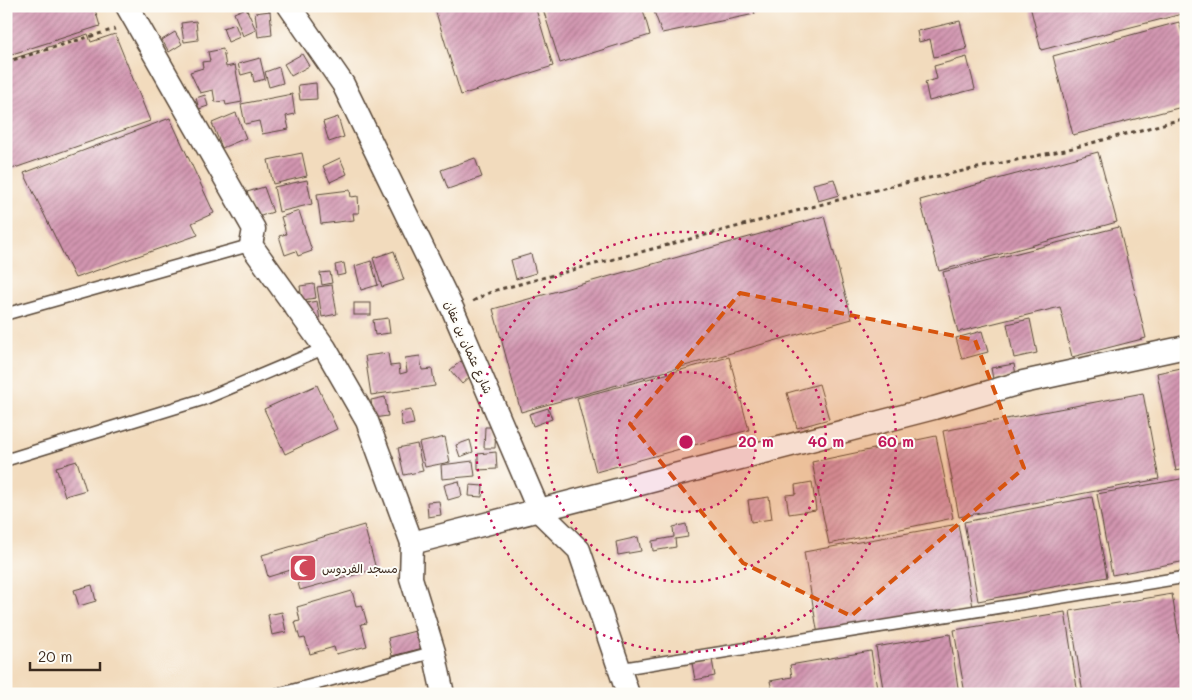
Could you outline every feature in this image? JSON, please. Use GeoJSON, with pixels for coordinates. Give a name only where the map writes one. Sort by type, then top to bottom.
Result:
{"type":"FeatureCollection","features":[{"type":"Feature","properties":{"kind":"street","name":"شارع عثمان بن عفان"},"geometry":{"type":"LineString","coordinates":[[289,6],[343,84],[453,310],[538,511],[579,550],[628,694]]}},
{"type":"Feature","properties":{"kind":"street"},"geometry":{"type":"LineString","coordinates":[[131,14],[254,229],[252,245],[325,348],[367,421],[412,543],[411,578],[434,652],[443,694]]}},
{"type":"Feature","properties":{"kind":"street"},"geometry":{"type":"LineString","coordinates":[[412,543],[934,408],[1023,382],[1186,347]]}},
{"type":"Feature","properties":{"kind":"lane"},"geometry":{"type":"LineString","coordinates":[[6,314],[252,245]]}},
{"type":"Feature","properties":{"kind":"lane"},"geometry":{"type":"LineString","coordinates":[[6,460],[204,399],[325,348]]}},
{"type":"Feature","properties":{"kind":"lane"},"geometry":{"type":"LineString","coordinates":[[619,669],[1186,577]]}},
{"type":"Feature","properties":{"kind":"lane"},"geometry":{"type":"LineString","coordinates":[[279,694],[434,652]]}},
{"type":"Feature","properties":{"kind":"path"},"geometry":{"type":"LineString","coordinates":[[6,62],[131,14]]}},
{"type":"Feature","properties":{"kind":"path"},"geometry":{"type":"LineString","coordinates":[[453,310],[493,291],[877,190],[1065,150],[1186,118]]}},
{"type":"Feature","properties":{"kind":"highlighted area"},"geometry":{"type":"Polygon","coordinates":[[[740,293],[975,340],[1024,468],[851,616],[743,563],[630,424],[740,293]]]}},
{"type":"Feature","properties":{"kind":"building"},"geometry":{"type":"Polygon","coordinates":[[[6,6],[94,6],[100,26],[6,56],[6,6]]]}},
{"type":"Feature","properties":{"kind":"building"},"geometry":{"type":"Polygon","coordinates":[[[434,6],[535,6],[553,66],[461,95],[434,6]]]}},
{"type":"Feature","properties":{"kind":"building"},"geometry":{"type":"Polygon","coordinates":[[[542,6],[642,6],[650,35],[560,63],[542,6]]]}},
{"type":"Feature","properties":{"kind":"building"},"geometry":{"type":"Polygon","coordinates":[[[652,6],[752,6],[755,14],[662,33],[652,6]]]}},
{"type":"Feature","properties":{"kind":"building"},"geometry":{"type":"Polygon","coordinates":[[[1030,6],[1186,6],[1186,13],[1041,50],[1030,6]]]}},
{"type":"Feature","properties":{"kind":"building"},"geometry":{"type":"Polygon","coordinates":[[[246,8],[256,30],[243,36],[234,13],[246,8]]]}},
{"type":"Feature","properties":{"kind":"building"},"geometry":{"type":"Polygon","coordinates":[[[270,11],[272,35],[258,37],[255,13],[270,11]]]}},
{"type":"Feature","properties":{"kind":"building"},"geometry":{"type":"Polygon","coordinates":[[[196,21],[198,40],[184,42],[181,23],[196,21]]]}},
{"type":"Feature","properties":{"kind":"building"},"geometry":{"type":"Polygon","coordinates":[[[960,21],[967,49],[934,57],[930,39],[919,42],[917,31],[960,21]]]}},
{"type":"Feature","properties":{"kind":"building"},"geometry":{"type":"Polygon","coordinates":[[[1179,22],[1186,47],[1186,106],[1073,135],[1053,56],[1179,22]]]}},
{"type":"Feature","properties":{"kind":"building"},"geometry":{"type":"Polygon","coordinates":[[[235,24],[240,37],[228,42],[223,28],[235,24]]]}},
{"type":"Feature","properties":{"kind":"building"},"geometry":{"type":"Polygon","coordinates":[[[175,32],[182,44],[169,52],[162,40],[175,32]]]}},
{"type":"Feature","properties":{"kind":"building"},"geometry":{"type":"Polygon","coordinates":[[[88,34],[91,42],[115,34],[150,121],[6,171],[6,61],[88,34]]]}},
{"type":"Feature","properties":{"kind":"building"},"geometry":{"type":"Polygon","coordinates":[[[223,49],[226,67],[235,65],[242,102],[226,105],[225,101],[215,102],[213,90],[200,93],[190,72],[203,68],[202,62],[210,61],[208,52],[223,49]]]}},
{"type":"Feature","properties":{"kind":"building"},"geometry":{"type":"Polygon","coordinates":[[[302,54],[309,66],[291,76],[284,64],[302,54]]]}},
{"type":"Feature","properties":{"kind":"building"},"geometry":{"type":"Polygon","coordinates":[[[967,57],[975,89],[929,101],[925,82],[937,79],[934,66],[967,57]]]}},
{"type":"Feature","properties":{"kind":"building"},"geometry":{"type":"Polygon","coordinates":[[[260,58],[265,79],[254,82],[252,72],[241,75],[238,64],[260,58]]]}},
{"type":"Feature","properties":{"kind":"building"},"geometry":{"type":"Polygon","coordinates":[[[279,67],[283,83],[269,87],[265,72],[279,67]]]}},
{"type":"Feature","properties":{"kind":"building"},"geometry":{"type":"Polygon","coordinates":[[[316,83],[317,99],[300,100],[298,85],[316,83]]]}},
{"type":"Feature","properties":{"kind":"building"},"geometry":{"type":"Polygon","coordinates":[[[292,94],[295,114],[286,116],[289,129],[262,134],[259,121],[245,124],[241,104],[292,94]]]}},
{"type":"Feature","properties":{"kind":"building"},"geometry":{"type":"Polygon","coordinates":[[[205,95],[208,106],[199,109],[196,98],[205,95]]]}},
{"type":"Feature","properties":{"kind":"building"},"geometry":{"type":"Polygon","coordinates":[[[236,113],[246,138],[222,148],[212,123],[236,113]]]}},
{"type":"Feature","properties":{"kind":"building"},"geometry":{"type":"Polygon","coordinates":[[[338,117],[344,137],[329,142],[323,122],[338,117]]]}},
{"type":"Feature","properties":{"kind":"building"},"geometry":{"type":"Polygon","coordinates":[[[170,118],[214,213],[192,223],[198,235],[75,278],[24,173],[170,118]]]}},
{"type":"Feature","properties":{"kind":"building"},"geometry":{"type":"Polygon","coordinates":[[[1098,152],[1117,222],[939,271],[920,200],[1098,152]]]}},
{"type":"Feature","properties":{"kind":"building"},"geometry":{"type":"Polygon","coordinates":[[[302,153],[307,176],[273,184],[268,160],[302,153]]]}},
{"type":"Feature","properties":{"kind":"building"},"geometry":{"type":"Polygon","coordinates":[[[340,158],[347,174],[330,182],[323,166],[340,158]]]}},
{"type":"Feature","properties":{"kind":"building"},"geometry":{"type":"Polygon","coordinates":[[[475,158],[482,177],[448,189],[441,170],[475,158]]]}},
{"type":"Feature","properties":{"kind":"building"},"geometry":{"type":"Polygon","coordinates":[[[834,179],[839,195],[818,201],[813,184],[834,179]]]}},
{"type":"Feature","properties":{"kind":"building"},"geometry":{"type":"Polygon","coordinates":[[[307,180],[312,204],[279,212],[274,187],[307,180]]]}},
{"type":"Feature","properties":{"kind":"building"},"geometry":{"type":"Polygon","coordinates":[[[264,187],[273,212],[255,218],[247,192],[264,187]]]}},
{"type":"Feature","properties":{"kind":"building"},"geometry":{"type":"Polygon","coordinates":[[[350,190],[351,197],[358,196],[359,213],[353,213],[354,220],[321,224],[317,194],[350,190]]]}},
{"type":"Feature","properties":{"kind":"building"},"geometry":{"type":"Polygon","coordinates":[[[299,211],[312,251],[298,256],[296,251],[285,255],[279,236],[286,234],[281,217],[299,211]]]}},
{"type":"Feature","properties":{"kind":"building"},"geometry":{"type":"Polygon","coordinates":[[[824,216],[852,319],[521,412],[493,309],[824,216]]]}},
{"type":"Feature","properties":{"kind":"building"},"geometry":{"type":"Polygon","coordinates":[[[1119,227],[1146,338],[1072,357],[1060,307],[958,332],[943,272],[1119,227]]]}},
{"type":"Feature","properties":{"kind":"building"},"geometry":{"type":"Polygon","coordinates":[[[394,251],[404,280],[382,287],[373,258],[394,251]]]}},
{"type":"Feature","properties":{"kind":"building"},"geometry":{"type":"Polygon","coordinates":[[[531,254],[536,273],[516,279],[511,260],[531,254]]]}},
{"type":"Feature","properties":{"kind":"building"},"geometry":{"type":"Polygon","coordinates":[[[371,261],[378,285],[361,290],[355,266],[371,261]]]}},
{"type":"Feature","properties":{"kind":"building"},"geometry":{"type":"Polygon","coordinates":[[[344,263],[346,274],[337,276],[335,265],[344,263]]]}},
{"type":"Feature","properties":{"kind":"building"},"geometry":{"type":"Polygon","coordinates":[[[330,272],[332,283],[322,285],[320,273],[330,272]]]}},
{"type":"Feature","properties":{"kind":"building"},"geometry":{"type":"Polygon","coordinates":[[[314,284],[316,298],[302,300],[300,286],[314,284]]]}},
{"type":"Feature","properties":{"kind":"building"},"geometry":{"type":"Polygon","coordinates":[[[332,285],[337,314],[322,317],[317,287],[332,285]]]}},
{"type":"Feature","properties":{"kind":"building"},"geometry":{"type":"Polygon","coordinates":[[[317,301],[321,326],[306,303],[317,301]]]}},
{"type":"Feature","properties":{"kind":"building"},"geometry":{"type":"Polygon","coordinates":[[[354,303],[371,303],[371,315],[354,315],[354,303]]]}},
{"type":"Feature","properties":{"kind":"building"},"geometry":{"type":"Polygon","coordinates":[[[388,318],[390,333],[375,335],[373,320],[388,318]]]}},
{"type":"Feature","properties":{"kind":"building"},"geometry":{"type":"Polygon","coordinates":[[[1030,319],[1037,353],[1014,358],[1007,324],[1030,319]]]}},
{"type":"Feature","properties":{"kind":"building"},"geometry":{"type":"Polygon","coordinates":[[[982,331],[988,352],[962,359],[956,338],[982,331]]]}},
{"type":"Feature","properties":{"kind":"building"},"geometry":{"type":"Polygon","coordinates":[[[388,353],[390,366],[399,365],[400,374],[407,372],[405,358],[420,356],[422,370],[432,369],[435,386],[371,395],[365,356],[388,353]]]}},
{"type":"Feature","properties":{"kind":"building"},"geometry":{"type":"Polygon","coordinates":[[[729,357],[749,430],[596,472],[577,398],[729,357]]]}},
{"type":"Feature","properties":{"kind":"building"},"geometry":{"type":"Polygon","coordinates":[[[461,361],[472,375],[462,384],[450,370],[461,361]]]}},
{"type":"Feature","properties":{"kind":"building"},"geometry":{"type":"Polygon","coordinates":[[[1014,364],[1016,375],[993,379],[991,368],[1014,364]]]}},
{"type":"Feature","properties":{"kind":"building"},"geometry":{"type":"Polygon","coordinates":[[[1186,367],[1186,469],[1176,471],[1157,373],[1186,367]]]}},
{"type":"Feature","properties":{"kind":"building"},"geometry":{"type":"Polygon","coordinates":[[[819,384],[829,419],[797,428],[787,393],[819,384]]]}},
{"type":"Feature","properties":{"kind":"building"},"geometry":{"type":"Polygon","coordinates":[[[317,385],[337,429],[285,454],[264,409],[317,385]]]}},
{"type":"Feature","properties":{"kind":"building"},"geometry":{"type":"Polygon","coordinates":[[[1143,393],[1159,479],[959,517],[943,431],[1143,393]]]}},
{"type":"Feature","properties":{"kind":"building"},"geometry":{"type":"Polygon","coordinates":[[[385,397],[388,416],[373,418],[371,400],[385,397]]]}},
{"type":"Feature","properties":{"kind":"building"},"geometry":{"type":"Polygon","coordinates":[[[548,408],[552,419],[533,426],[529,414],[548,408]]]}},
{"type":"Feature","properties":{"kind":"building"},"geometry":{"type":"Polygon","coordinates":[[[411,410],[414,424],[402,426],[400,412],[411,410]]]}},
{"type":"Feature","properties":{"kind":"building"},"geometry":{"type":"Polygon","coordinates":[[[485,427],[496,427],[495,448],[484,448],[485,427]]]}},
{"type":"Feature","properties":{"kind":"building"},"geometry":{"type":"Polygon","coordinates":[[[936,436],[953,518],[829,544],[812,462],[936,436]]]}},
{"type":"Feature","properties":{"kind":"building"},"geometry":{"type":"Polygon","coordinates":[[[445,437],[450,462],[425,467],[419,443],[445,437]]]}},
{"type":"Feature","properties":{"kind":"building"},"geometry":{"type":"Polygon","coordinates":[[[470,440],[473,452],[460,457],[456,445],[470,440]]]}},
{"type":"Feature","properties":{"kind":"building"},"geometry":{"type":"Polygon","coordinates":[[[417,444],[423,471],[404,475],[398,448],[417,444]]]}},
{"type":"Feature","properties":{"kind":"building"},"geometry":{"type":"Polygon","coordinates":[[[496,452],[497,469],[478,470],[478,454],[496,452]]]}},
{"type":"Feature","properties":{"kind":"building"},"geometry":{"type":"Polygon","coordinates":[[[77,461],[86,490],[65,496],[56,467],[77,461]]]}},
{"type":"Feature","properties":{"kind":"building"},"geometry":{"type":"Polygon","coordinates":[[[473,461],[475,476],[442,479],[441,465],[473,461]]]}},
{"type":"Feature","properties":{"kind":"building"},"geometry":{"type":"Polygon","coordinates":[[[1186,478],[1186,561],[1112,575],[1097,494],[1186,478]]]}},
{"type":"Feature","properties":{"kind":"building"},"geometry":{"type":"Polygon","coordinates":[[[459,481],[462,496],[448,500],[444,485],[459,481]]]}},
{"type":"Feature","properties":{"kind":"building"},"geometry":{"type":"Polygon","coordinates":[[[812,482],[816,510],[789,514],[786,495],[796,494],[795,485],[812,482]]]}},
{"type":"Feature","properties":{"kind":"building"},"geometry":{"type":"Polygon","coordinates":[[[470,485],[483,486],[482,497],[469,496],[470,485]]]}},
{"type":"Feature","properties":{"kind":"building"},"geometry":{"type":"Polygon","coordinates":[[[769,497],[772,519],[751,522],[748,500],[769,497]]]}},
{"type":"Feature","properties":{"kind":"building"},"geometry":{"type":"Polygon","coordinates":[[[1092,497],[1107,577],[978,601],[964,522],[1092,497]]]}},
{"type":"Feature","properties":{"kind":"building"},"geometry":{"type":"Polygon","coordinates":[[[439,501],[441,515],[428,517],[427,502],[439,501]]]}},
{"type":"Feature","properties":{"kind":"building"},"geometry":{"type":"Polygon","coordinates":[[[686,524],[688,537],[675,539],[676,547],[653,551],[652,541],[674,537],[673,527],[686,524]]]}},
{"type":"Feature","properties":{"kind":"building"},"geometry":{"type":"Polygon","coordinates":[[[958,524],[973,607],[818,635],[804,552],[958,524]]]}},
{"type":"Feature","properties":{"kind":"building"},"geometry":{"type":"Polygon","coordinates":[[[364,525],[376,569],[300,590],[294,569],[268,577],[262,555],[364,525]]]}},
{"type":"Feature","properties":{"kind":"building"},"geometry":{"type":"Polygon","coordinates":[[[638,537],[641,551],[618,555],[616,542],[638,537]]]}},
{"type":"Feature","properties":{"kind":"building"},"geometry":{"type":"Polygon","coordinates":[[[92,585],[96,601],[79,606],[74,590],[92,585]]]}},
{"type":"Feature","properties":{"kind":"building"},"geometry":{"type":"Polygon","coordinates":[[[352,591],[356,606],[362,605],[367,623],[361,624],[367,646],[336,654],[334,647],[310,654],[305,638],[300,639],[295,622],[300,621],[297,607],[352,591]]]}},
{"type":"Feature","properties":{"kind":"building"},"geometry":{"type":"Polygon","coordinates":[[[1172,594],[1186,681],[1186,694],[1083,694],[1070,611],[1172,594]]]}},
{"type":"Feature","properties":{"kind":"building"},"geometry":{"type":"Polygon","coordinates":[[[282,612],[286,632],[272,635],[268,615],[282,612]]]}},
{"type":"Feature","properties":{"kind":"building"},"geometry":{"type":"Polygon","coordinates":[[[1065,612],[1078,694],[965,694],[954,630],[1065,612]]]}},
{"type":"Feature","properties":{"kind":"building"},"geometry":{"type":"Polygon","coordinates":[[[419,630],[423,648],[392,656],[388,638],[419,630]]]}},
{"type":"Feature","properties":{"kind":"building"},"geometry":{"type":"Polygon","coordinates":[[[950,634],[959,694],[884,694],[876,647],[950,634]]]}},
{"type":"Feature","properties":{"kind":"building"},"geometry":{"type":"Polygon","coordinates":[[[871,651],[878,694],[773,694],[770,681],[792,677],[790,665],[871,651]]]}},
{"type":"Feature","properties":{"kind":"building"},"geometry":{"type":"Polygon","coordinates":[[[712,660],[715,676],[695,680],[692,663],[712,660]]]}},
{"type":"Feature","properties":{"kind":"place","name":"مسجد الفردوس"},"geometry":{"type":"Point","coordinates":[303,568]}}]}
